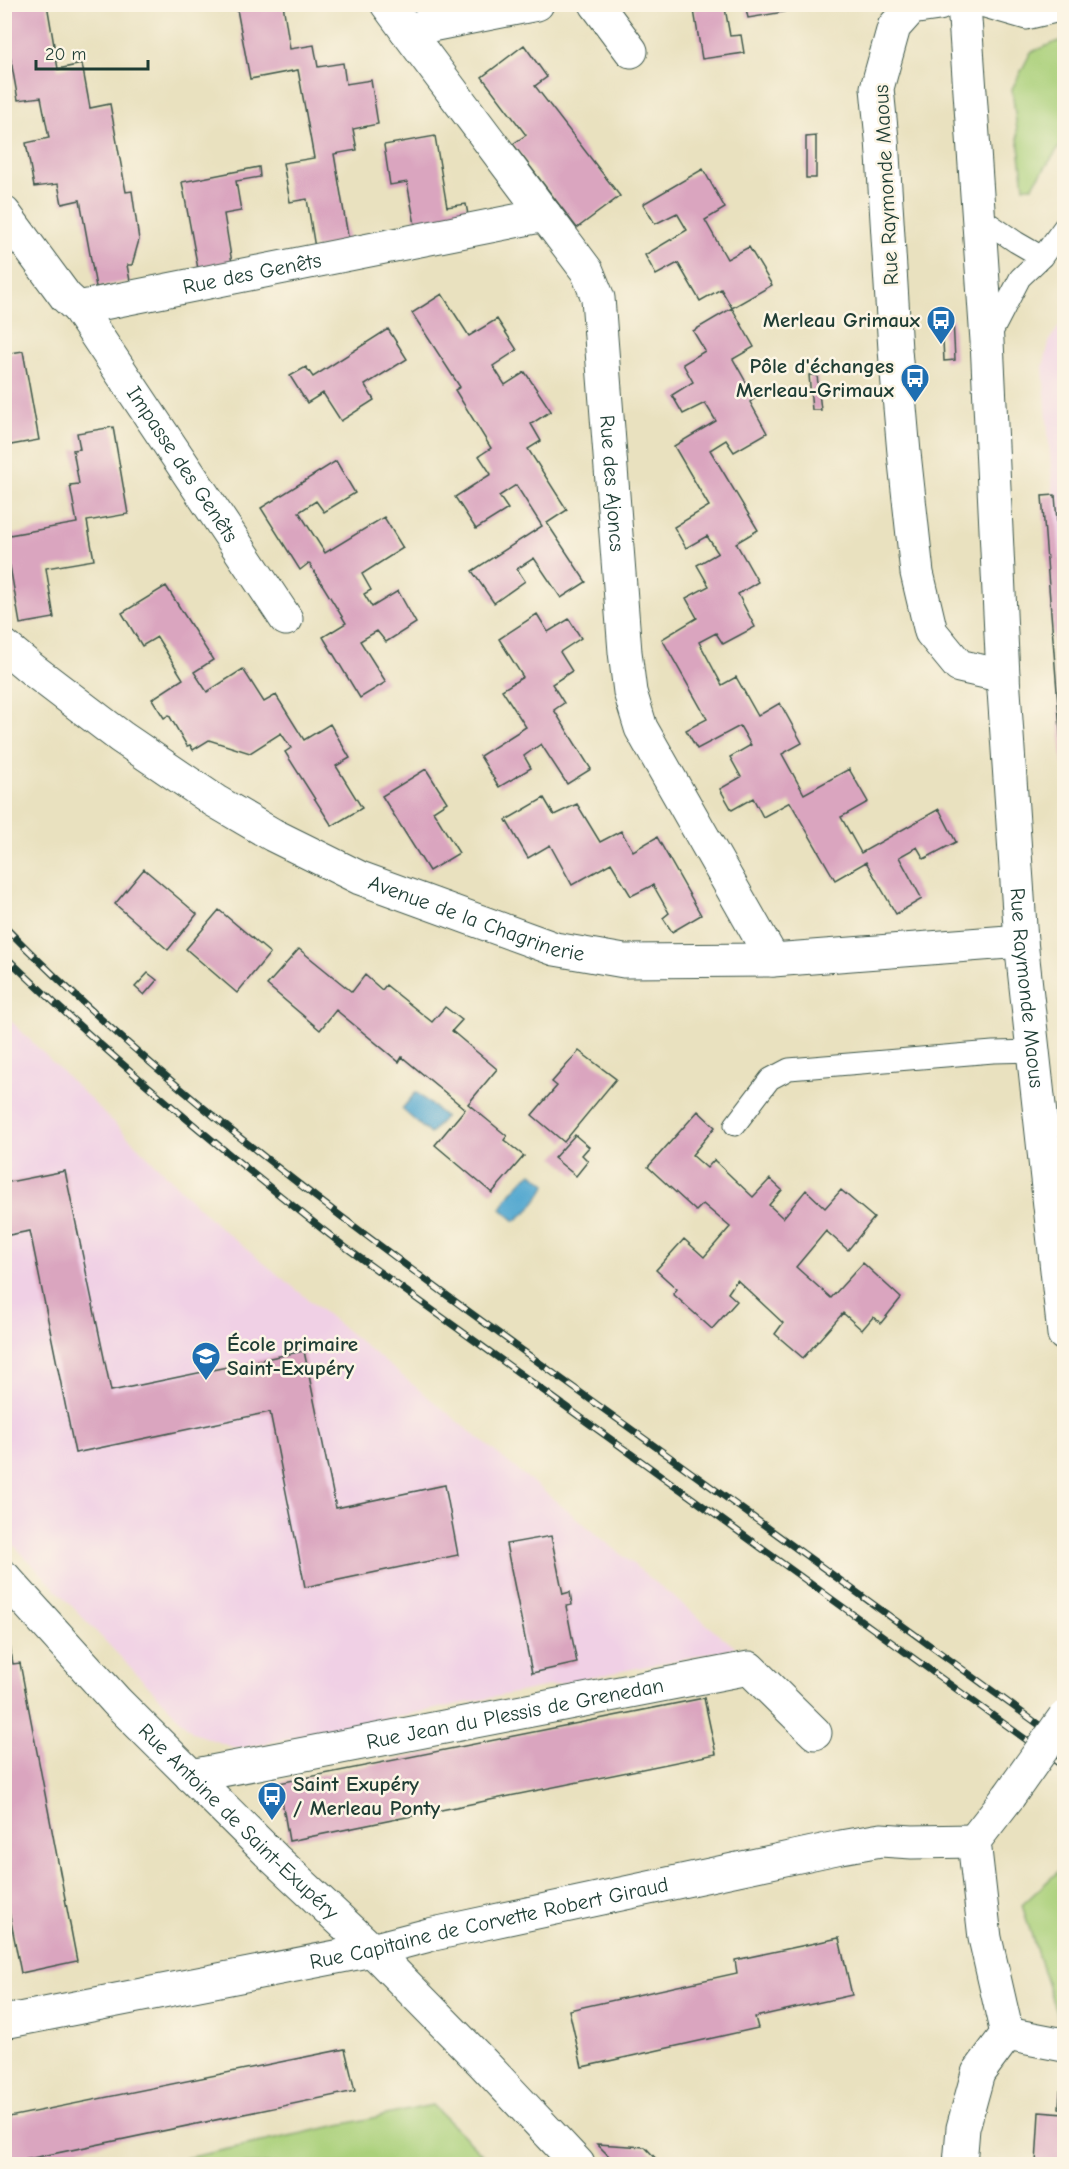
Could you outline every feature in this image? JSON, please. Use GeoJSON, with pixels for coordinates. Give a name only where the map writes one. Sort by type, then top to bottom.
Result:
{"type":"FeatureCollection","features":[{"type":"Feature","properties":{"kind":"street","name":"Rue des Ajoncs"},"geometry":{"type":"LineString","coordinates":[[396,17],[537,4]]}},
{"type":"Feature","properties":{"kind":"street"},"geometry":{"type":"LineString","coordinates":[[596,4],[631,51]]}},
{"type":"Feature","properties":{"kind":"street","name":"Rue Raymonde Maous"},"geometry":{"type":"LineString","coordinates":[[939,4],[911,8],[894,27],[877,88],[904,453],[916,573],[931,632],[959,666],[1002,676]]}},
{"type":"Feature","properties":{"kind":"street","name":"Rue Raymonde Maous"},"geometry":{"type":"LineString","coordinates":[[964,4],[987,341],[1002,676],[1021,941],[1065,1334]]}},
{"type":"Feature","properties":{"kind":"street","name":"Rue des Ajoncs"},"geometry":{"type":"LineString","coordinates":[[396,17],[587,272],[598,298],[630,692],[641,728],[773,960]]}},
{"type":"Feature","properties":{"kind":"street"},"geometry":{"type":"LineString","coordinates":[[4,213],[66,297],[78,308]]}},
{"type":"Feature","properties":{"kind":"street","name":"Rue des Genêts"},"geometry":{"type":"LineString","coordinates":[[78,308],[545,215]]}},
{"type":"Feature","properties":{"kind":"street","name":"Impasse des Genêts"},"geometry":{"type":"LineString","coordinates":[[78,308],[286,619]]}},
{"type":"Feature","properties":{"kind":"street","name":"Avenue de la Chagrinerie"},"geometry":{"type":"LineString","coordinates":[[4,646],[121,737],[215,801],[273,835],[360,878],[555,949],[624,961],[773,960],[1021,941]]}},
{"type":"Feature","properties":{"kind":"street","name":"Rue Antoine de Saint-Exupéry"},"geometry":{"type":"LineString","coordinates":[[4,1577],[117,1702],[372,1950],[578,2164]]}},
{"type":"Feature","properties":{"kind":"street","name":"Rue Jean du Plessis de Grenedan"},"geometry":{"type":"LineString","coordinates":[[191,1776],[748,1668],[815,1733]]}},
{"type":"Feature","properties":{"kind":"street"},"geometry":{"type":"LineString","coordinates":[[960,2164],[963,2128],[978,2073],[1007,2034],[985,1938],[974,1841],[1010,1796],[1065,1718]]}},
{"type":"Feature","properties":{"kind":"street","name":"Rue Capitaine de Corvette Robert Giraud"},"geometry":{"type":"LineString","coordinates":[[4,2022],[372,1950],[429,1935],[881,1840],[974,1841]]}},
{"type":"Feature","properties":{"kind":"street"},"geometry":{"type":"LineString","coordinates":[[1007,2034],[1065,2045]]}},
{"type":"Feature","properties":{"kind":"lane"},"geometry":{"type":"LineString","coordinates":[[975,4],[1026,19],[1065,10]]}},
{"type":"Feature","properties":{"kind":"lane"},"geometry":{"type":"LineString","coordinates":[[978,216],[1016,242],[1042,256]]}},
{"type":"Feature","properties":{"kind":"lane"},"geometry":{"type":"LineString","coordinates":[[987,341],[1020,278],[1042,256],[1065,227]]}},
{"type":"Feature","properties":{"kind":"lane"},"geometry":{"type":"LineString","coordinates":[[735,1125],[770,1079],[789,1069],[993,1052],[1033,1051]]}},
{"type":"Feature","properties":{"kind":"shaded area"},"geometry":{"type":"Polygon","coordinates":[[[1064,320],[1064,635],[1043,367],[1050,339],[1064,320]]]}},
{"type":"Feature","properties":{"kind":"shaded area","name":"École primaire Saint-Exupéry"},"geometry":{"type":"Polygon","coordinates":[[[4,1014],[217,1225],[736,1648],[238,1749],[193,1733],[5,1536],[4,1014]]]}},
{"type":"Feature","properties":{"kind":"green space"},"geometry":{"type":"Polygon","coordinates":[[[1064,39],[1064,140],[1032,187],[1024,187],[1012,89],[1031,52],[1064,39]]]}},
{"type":"Feature","properties":{"kind":"green space"},"geometry":{"type":"Polygon","coordinates":[[[1064,1866],[1064,2037],[1022,1905],[1064,1866]]]}},
{"type":"Feature","properties":{"kind":"green space"},"geometry":{"type":"Polygon","coordinates":[[[432,2105],[492,2164],[159,2164],[432,2105]]]}},
{"type":"Feature","properties":{"kind":"water"},"geometry":{"type":"Polygon","coordinates":[[[416,1092],[445,1117],[430,1134],[402,1109],[416,1092]]]}},
{"type":"Feature","properties":{"kind":"water"},"geometry":{"type":"Polygon","coordinates":[[[532,1173],[546,1184],[545,1188],[530,1209],[515,1221],[501,1209],[514,1189],[532,1173]]]}},
{"type":"Feature","properties":{"kind":"building"},"geometry":{"type":"Polygon","coordinates":[[[4,4],[47,4],[58,69],[82,64],[90,108],[110,104],[126,192],[132,191],[139,240],[132,265],[127,265],[130,281],[96,287],[80,200],[62,204],[58,184],[34,187],[26,143],[49,138],[41,97],[18,100],[10,55],[4,56],[4,4]]]}},
{"type":"Feature","properties":{"kind":"building"},"geometry":{"type":"Polygon","coordinates":[[[236,4],[283,4],[290,49],[314,45],[318,67],[343,63],[346,84],[371,80],[378,124],[353,129],[357,150],[334,154],[349,242],[315,248],[307,199],[290,202],[283,163],[314,158],[298,70],[250,79],[236,4]]]}},
{"type":"Feature","properties":{"kind":"building"},"geometry":{"type":"Polygon","coordinates":[[[693,4],[735,4],[725,8],[730,36],[741,35],[744,53],[702,59],[693,4]]]}},
{"type":"Feature","properties":{"kind":"building"},"geometry":{"type":"Polygon","coordinates":[[[745,4],[783,4],[784,12],[748,18],[745,4]]]}},
{"type":"Feature","properties":{"kind":"building"},"geometry":{"type":"Polygon","coordinates":[[[524,45],[547,77],[535,86],[620,196],[577,228],[513,144],[526,135],[482,77],[524,45]]]}},
{"type":"Feature","properties":{"kind":"building"},"geometry":{"type":"Polygon","coordinates":[[[435,136],[447,207],[466,204],[469,220],[416,230],[407,182],[390,185],[384,145],[435,136]]]}},
{"type":"Feature","properties":{"kind":"building"},"geometry":{"type":"Polygon","coordinates":[[[816,136],[816,178],[806,178],[806,137],[816,136]]]}},
{"type":"Feature","properties":{"kind":"building"},"geometry":{"type":"Polygon","coordinates":[[[259,167],[260,177],[236,181],[241,211],[224,214],[232,263],[198,269],[182,182],[259,167]]]}},
{"type":"Feature","properties":{"kind":"building"},"geometry":{"type":"Polygon","coordinates":[[[703,169],[725,208],[705,220],[727,259],[749,247],[772,285],[732,308],[721,289],[700,301],[678,263],[656,275],[645,255],[687,230],[677,213],[655,224],[643,204],[703,169]]]}},
{"type":"Feature","properties":{"kind":"building"},"geometry":{"type":"Polygon","coordinates":[[[442,294],[469,336],[497,319],[517,350],[493,366],[505,385],[525,372],[551,411],[531,424],[541,441],[528,449],[567,510],[547,523],[586,582],[561,598],[534,558],[517,569],[525,581],[494,603],[472,571],[542,526],[516,485],[499,496],[508,509],[476,529],[455,497],[491,474],[479,456],[491,448],[455,390],[460,387],[412,313],[442,294]]]}},
{"type":"Feature","properties":{"kind":"building"},"geometry":{"type":"Polygon","coordinates":[[[732,308],[754,347],[733,359],[755,398],[750,402],[767,433],[734,452],[726,440],[710,450],[758,530],[736,543],[758,582],[738,594],[755,627],[723,644],[716,633],[699,642],[722,685],[736,677],[758,716],[780,703],[802,743],[782,754],[804,794],[849,769],[868,802],[841,817],[861,853],[939,809],[956,842],[924,859],[917,847],[899,857],[922,899],[896,914],[866,862],[835,880],[790,802],[763,817],[753,798],[732,810],[720,789],[741,777],[730,757],[751,745],[740,726],[697,749],[686,730],[707,719],[662,639],[697,618],[686,598],[709,586],[697,565],[718,553],[707,536],[686,548],[674,527],[709,506],[674,446],[716,421],[705,403],[683,414],[672,395],[693,382],[683,364],[705,351],[693,331],[732,308]]]}},
{"type":"Feature","properties":{"kind":"building"},"geometry":{"type":"Polygon","coordinates":[[[953,319],[955,360],[944,361],[942,320],[953,319]]]}},
{"type":"Feature","properties":{"kind":"building"},"geometry":{"type":"Polygon","coordinates":[[[388,329],[407,359],[365,385],[374,400],[341,421],[323,393],[307,403],[290,376],[306,367],[313,377],[388,329]]]}},
{"type":"Feature","properties":{"kind":"building"},"geometry":{"type":"Polygon","coordinates":[[[23,351],[39,440],[5,446],[4,354],[23,351]]]}},
{"type":"Feature","properties":{"kind":"building"},"geometry":{"type":"Polygon","coordinates":[[[809,375],[817,375],[821,410],[812,410],[809,375]]]}},
{"type":"Feature","properties":{"kind":"building"},"geometry":{"type":"Polygon","coordinates":[[[113,427],[128,514],[87,521],[94,560],[46,568],[54,618],[20,624],[10,566],[4,567],[4,536],[77,523],[70,485],[79,484],[73,450],[80,449],[77,433],[113,427]]]}},
{"type":"Feature","properties":{"kind":"building"},"geometry":{"type":"Polygon","coordinates":[[[336,461],[355,493],[324,512],[316,501],[299,512],[325,553],[384,517],[403,548],[362,574],[371,590],[364,594],[372,607],[398,591],[416,623],[386,642],[377,631],[360,641],[386,682],[360,698],[323,637],[346,623],[309,563],[300,570],[261,508],[336,461]]]}},
{"type":"Feature","properties":{"kind":"building"},"geometry":{"type":"Polygon","coordinates":[[[1055,495],[1064,611],[1064,769],[1042,496],[1055,495]]]}},
{"type":"Feature","properties":{"kind":"building"},"geometry":{"type":"Polygon","coordinates":[[[166,586],[213,660],[194,672],[207,692],[243,669],[264,702],[276,695],[304,740],[330,724],[350,758],[336,766],[362,808],[332,826],[285,752],[291,748],[281,733],[250,753],[209,740],[193,750],[190,745],[187,746],[169,715],[164,718],[152,699],[183,679],[157,637],[142,646],[122,613],[166,586]]]}},
{"type":"Feature","properties":{"kind":"building"},"geometry":{"type":"Polygon","coordinates":[[[537,614],[548,632],[569,619],[581,638],[560,652],[572,671],[552,684],[564,703],[554,710],[591,769],[567,784],[541,744],[524,756],[531,768],[499,787],[480,756],[526,727],[502,690],[523,677],[499,639],[537,614]]]}},
{"type":"Feature","properties":{"kind":"building"},"geometry":{"type":"Polygon","coordinates":[[[426,769],[447,802],[433,811],[459,853],[429,871],[382,796],[426,769]]]}},
{"type":"Feature","properties":{"kind":"building"},"geometry":{"type":"Polygon","coordinates":[[[544,798],[554,815],[577,804],[600,842],[621,831],[633,851],[657,837],[701,915],[672,932],[663,918],[669,913],[653,885],[631,896],[611,863],[572,885],[550,845],[528,858],[506,820],[544,798]]]}},
{"type":"Feature","properties":{"kind":"building"},"geometry":{"type":"Polygon","coordinates":[[[144,869],[197,914],[168,950],[115,904],[144,869]]]}},
{"type":"Feature","properties":{"kind":"building"},"geometry":{"type":"Polygon","coordinates":[[[219,910],[270,953],[237,993],[186,949],[219,910]]]}},
{"type":"Feature","properties":{"kind":"building"},"geometry":{"type":"Polygon","coordinates":[[[299,949],[352,992],[365,975],[382,990],[386,985],[432,1022],[445,1007],[462,1020],[452,1031],[497,1069],[468,1104],[507,1136],[504,1140],[524,1156],[492,1193],[435,1145],[465,1109],[402,1057],[399,1062],[336,1010],[320,1030],[267,985],[299,949]]]}},
{"type":"Feature","properties":{"kind":"building"},"geometry":{"type":"Polygon","coordinates":[[[148,973],[157,980],[144,995],[135,987],[148,973]]]}},
{"type":"Feature","properties":{"kind":"building"},"geometry":{"type":"Polygon","coordinates":[[[579,1051],[616,1079],[564,1142],[532,1115],[557,1086],[552,1082],[579,1051]]]}},
{"type":"Feature","properties":{"kind":"building"},"geometry":{"type":"Polygon","coordinates":[[[698,1111],[715,1127],[692,1155],[707,1168],[714,1160],[753,1197],[770,1179],[782,1190],[769,1205],[783,1218],[806,1190],[825,1208],[841,1190],[874,1218],[848,1250],[826,1231],[796,1267],[831,1298],[863,1263],[901,1298],[881,1323],[873,1317],[862,1330],[843,1313],[803,1358],[775,1334],[783,1323],[737,1280],[728,1293],[737,1301],[712,1329],[673,1294],[677,1289],[656,1270],[684,1239],[704,1257],[730,1227],[703,1204],[696,1211],[648,1167],[698,1111]]]}},
{"type":"Feature","properties":{"kind":"building"},"geometry":{"type":"Polygon","coordinates":[[[575,1135],[589,1147],[582,1155],[588,1161],[576,1176],[554,1158],[575,1135]]]}},
{"type":"Feature","properties":{"kind":"building"},"geometry":{"type":"Polygon","coordinates":[[[65,1171],[111,1391],[304,1351],[336,1508],[445,1485],[458,1555],[305,1587],[270,1412],[75,1453],[30,1231],[4,1236],[4,1183],[65,1171]]]}},
{"type":"Feature","properties":{"kind":"building"},"geometry":{"type":"Polygon","coordinates":[[[551,1536],[563,1594],[570,1592],[572,1605],[566,1606],[577,1663],[532,1673],[506,1544],[551,1536]]]}},
{"type":"Feature","properties":{"kind":"building"},"geometry":{"type":"Polygon","coordinates":[[[10,1645],[13,1664],[20,1663],[77,1961],[21,1973],[4,1886],[4,1646],[10,1645]]]}},
{"type":"Feature","properties":{"kind":"building"},"geometry":{"type":"Polygon","coordinates":[[[704,1698],[716,1754],[289,1841],[279,1783],[704,1698]]]}},
{"type":"Feature","properties":{"kind":"building"},"geometry":{"type":"Polygon","coordinates":[[[839,1938],[852,1995],[755,2017],[758,2028],[582,2067],[569,2010],[737,1973],[735,1960],[839,1938]]]}},
{"type":"Feature","properties":{"kind":"building"},"geometry":{"type":"Polygon","coordinates":[[[345,2049],[355,2091],[4,2164],[4,2118],[345,2049]]]}},
{"type":"Feature","properties":{"kind":"building"},"geometry":{"type":"Polygon","coordinates":[[[1060,2091],[1064,2092],[1064,2109],[1059,2108],[1060,2091]]]}},
{"type":"Feature","properties":{"kind":"building"},"geometry":{"type":"Polygon","coordinates":[[[1039,2112],[1064,2114],[1064,2164],[1036,2164],[1039,2112]]]}},
{"type":"Feature","properties":{"kind":"building"},"geometry":{"type":"Polygon","coordinates":[[[597,2144],[645,2147],[661,2164],[617,2164],[597,2144]]]}},
{"type":"Feature","properties":{"kind":"railway"},"geometry":{"type":"LineString","coordinates":[[4,926],[133,1048],[269,1161],[339,1215],[1064,1743]]}},
{"type":"Feature","properties":{"kind":"railway"},"geometry":{"type":"LineString","coordinates":[[4,955],[86,1032],[171,1105],[345,1247],[1064,1767]]}},
{"type":"Feature","properties":{"kind":"place","name":"Merleau Grimaux"},"geometry":{"type":"Point","coordinates":[941,346]}},
{"type":"Feature","properties":{"kind":"place","name":"Pôle d'échanges Merleau-Grimaux"},"geometry":{"type":"Point","coordinates":[915,404]}},
{"type":"Feature","properties":{"kind":"place","name":"École primaire Saint-Exupéry"},"geometry":{"type":"Point","coordinates":[206,1382]}},
{"type":"Feature","properties":{"kind":"place","name":"Saint Exupéry / Merleau Ponty"},"geometry":{"type":"Point","coordinates":[272,1822]}}]}
